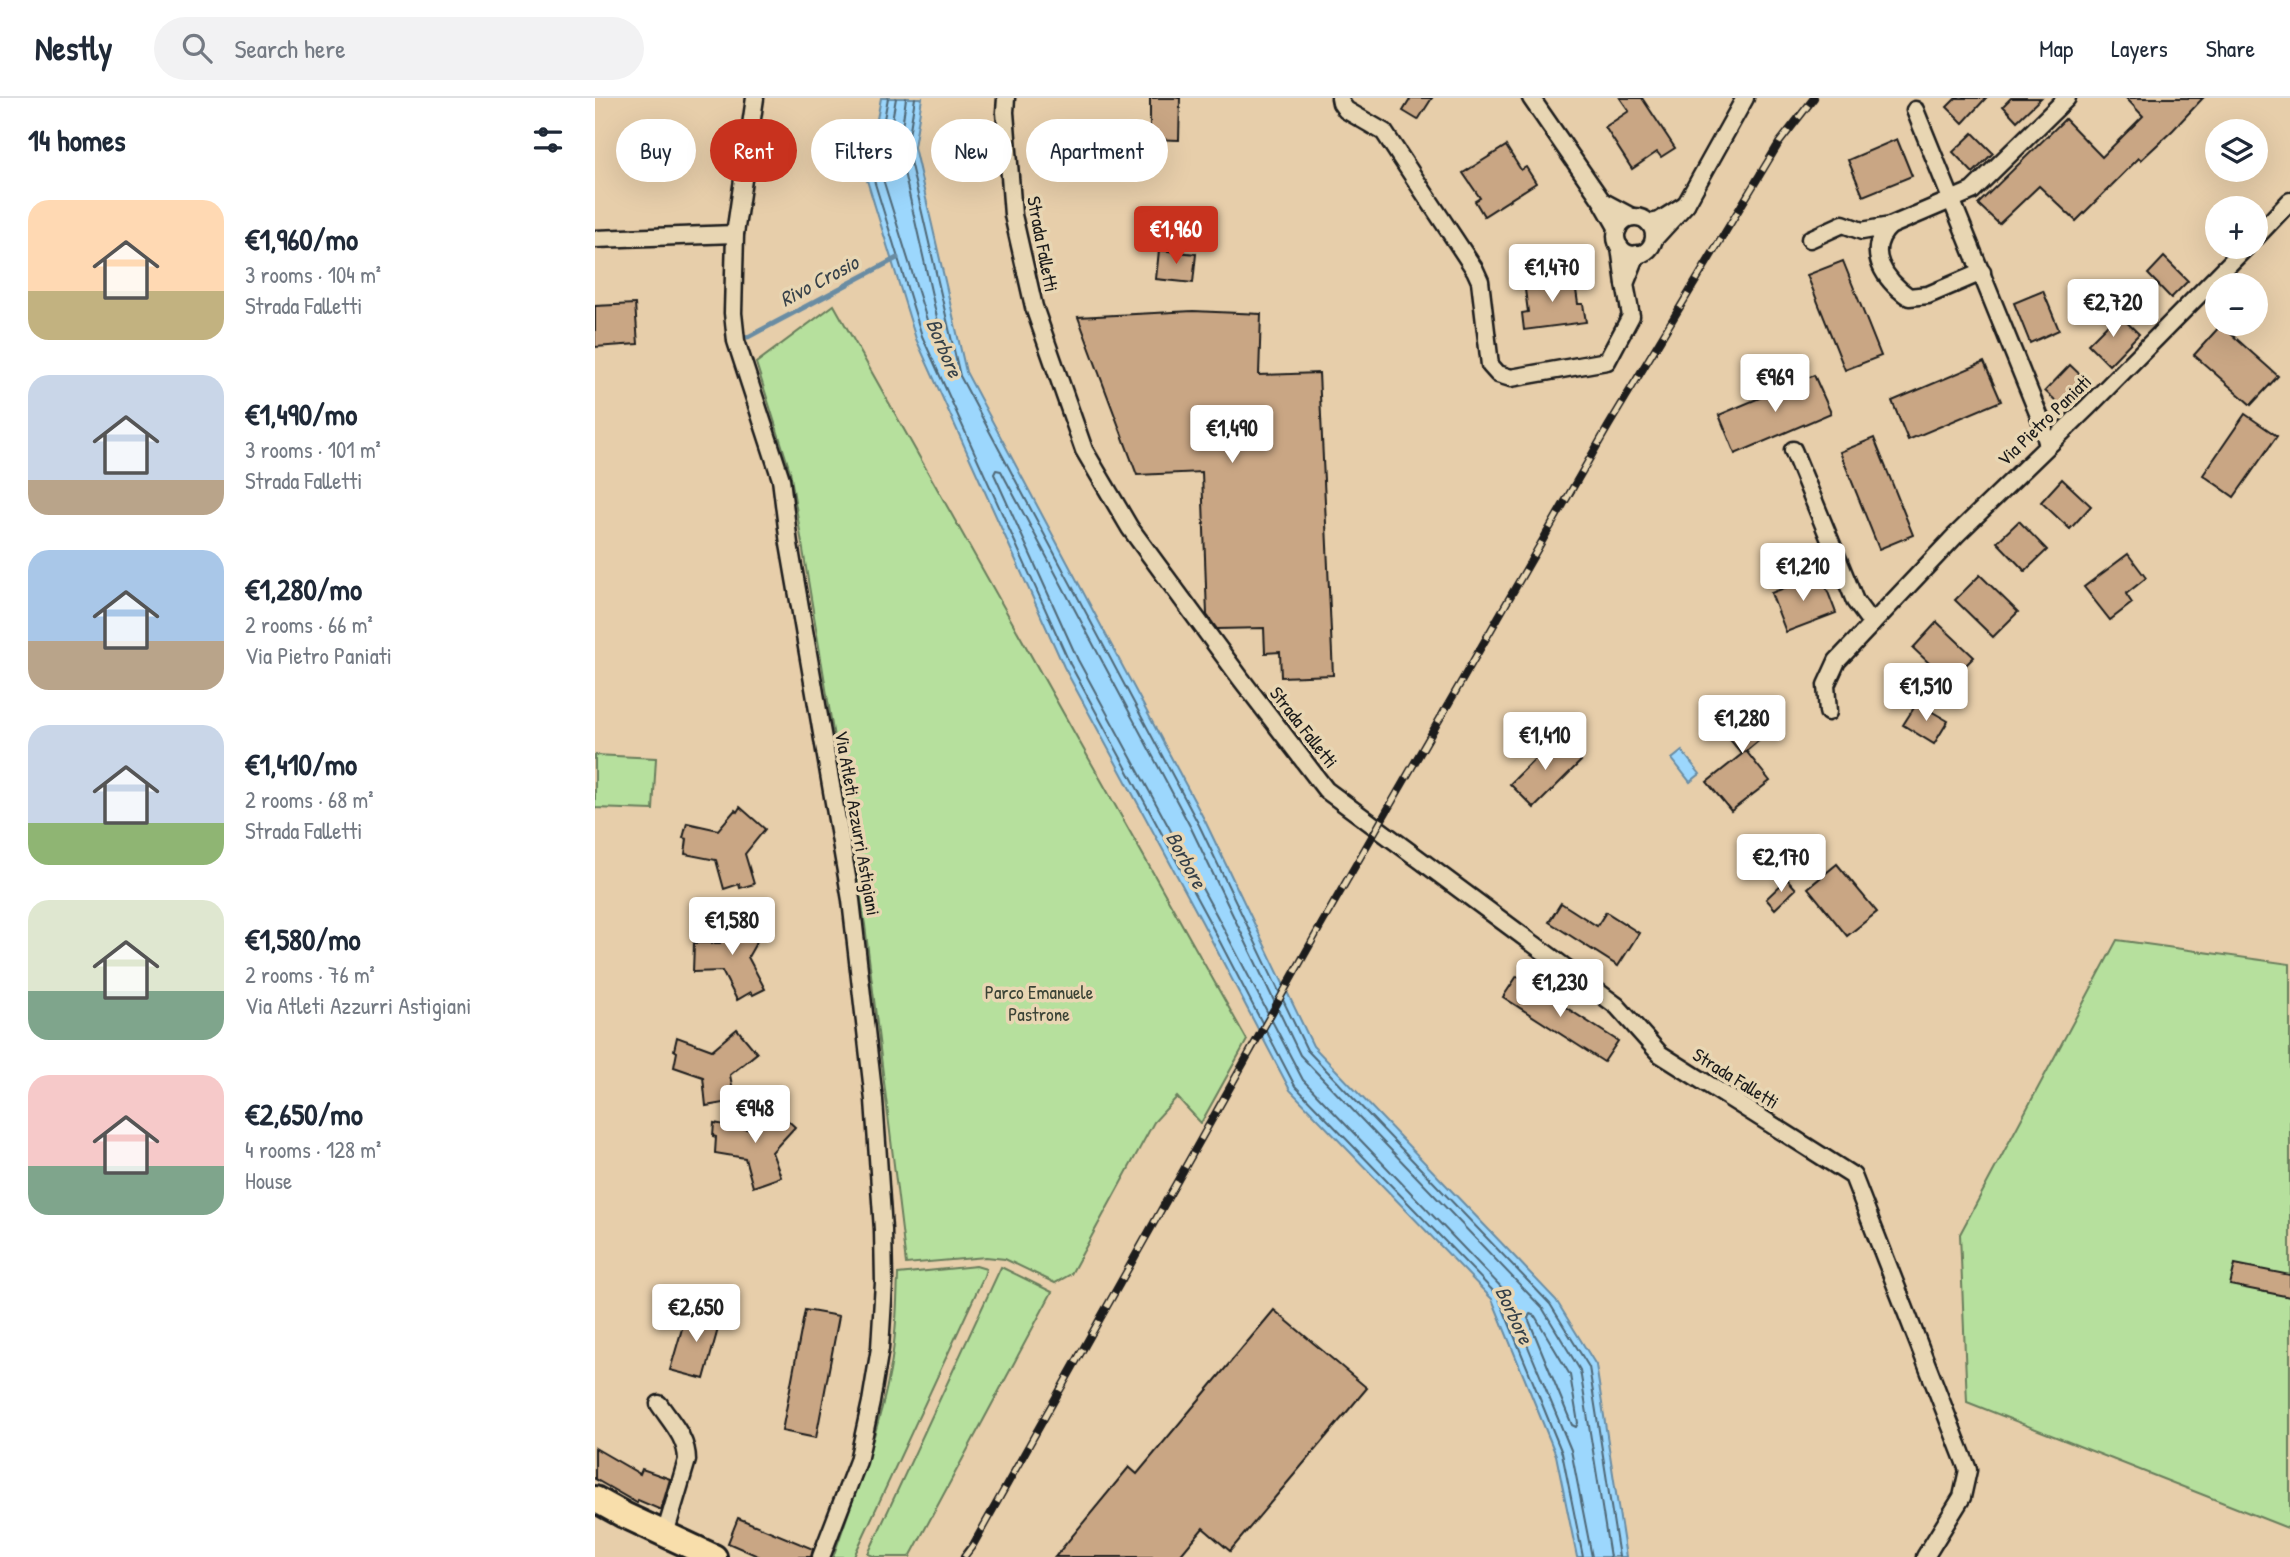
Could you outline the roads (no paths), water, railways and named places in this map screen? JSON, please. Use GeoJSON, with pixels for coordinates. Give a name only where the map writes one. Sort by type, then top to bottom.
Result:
{"type":"FeatureCollection","features":[{"type":"Feature","properties":{"kind":"main road"},"geometry":{"type":"LineString","coordinates":[[595,1499],[713,1557]]}},
{"type":"Feature","properties":{"kind":"street","name":"Via Atleti Azzurri Astigiani"},"geometry":{"type":"LineString","coordinates":[[755,98],[735,234],[733,313],[736,341],[781,480],[851,900],[874,1100],[882,1223],[884,1283],[880,1348],[871,1402],[858,1461],[821,1557]]}},
{"type":"Feature","properties":{"kind":"street","name":"Strada Falletti"},"geometry":{"type":"LineString","coordinates":[[1006,98],[1016,232],[1034,307],[1084,450],[1130,528],[1326,790],[1617,1006],[1660,1054],[1853,1177],[1968,1470],[1962,1497],[1924,1557]]}},
{"type":"Feature","properties":{"kind":"street"},"geometry":{"type":"LineString","coordinates":[[1340,98],[1346,110],[1384,132],[1475,270],[1480,281],[1490,365],[1498,374],[1511,378],[1607,361],[1631,316],[1621,247],[1616,235],[1621,223],[1632,217]]}},
{"type":"Feature","properties":{"kind":"street"},"geometry":{"type":"LineString","coordinates":[[1531,98],[1602,201],[1618,229]]}},
{"type":"Feature","properties":{"kind":"street"},"geometry":{"type":"LineString","coordinates":[[1621,247],[1631,254],[1648,250],[1654,239],[1686,204],[1745,98]]}},
{"type":"Feature","properties":{"kind":"street"},"geometry":{"type":"LineString","coordinates":[[1810,239],[1843,224],[1862,231],[1890,226],[1972,191],[2067,98]]}},
{"type":"Feature","properties":{"kind":"street"},"geometry":{"type":"LineString","coordinates":[[1915,110],[2040,418],[2048,445]]}},
{"type":"Feature","properties":{"kind":"street"},"geometry":{"type":"LineString","coordinates":[[1602,201],[1632,217],[1644,219],[1652,228],[1654,239]]}},
{"type":"Feature","properties":{"kind":"street"},"geometry":{"type":"LineString","coordinates":[[2268,224],[2290,201]]}},
{"type":"Feature","properties":{"kind":"street"},"geometry":{"type":"LineString","coordinates":[[1649,223],[1658,221],[1686,204]]}},
{"type":"Feature","properties":{"kind":"street"},"geometry":{"type":"LineString","coordinates":[[1890,226],[1882,233],[1879,245],[1880,267],[1892,285],[1909,297],[1928,295],[1982,272]]}},
{"type":"Feature","properties":{"kind":"street"},"geometry":{"type":"LineString","coordinates":[[595,239],[735,234]]}},
{"type":"Feature","properties":{"kind":"street"},"geometry":{"type":"LineString","coordinates":[[1625,284],[1637,254]]}},
{"type":"Feature","properties":{"kind":"street","name":"Via Pietro Paniati"},"geometry":{"type":"LineString","coordinates":[[1828,712],[1826,685],[1837,661],[1956,535],[2234,259]]}},
{"type":"Feature","properties":{"kind":"street"},"geometry":{"type":"LineString","coordinates":[[1793,450],[1855,601],[1872,624]]}},
{"type":"Feature","properties":{"kind":"street"},"geometry":{"type":"LineString","coordinates":[[659,1404],[684,1441],[687,1452],[666,1535]]}},
{"type":"Feature","properties":{"kind":"water"},"geometry":{"type":"Polygon","coordinates":[[[881,98],[922,98],[917,129],[917,119],[877,119],[881,98]]]}},
{"type":"Feature","properties":{"kind":"water","name":"Borbore"},"geometry":{"type":"Polygon","coordinates":[[[917,160],[966,372],[1205,821],[1313,1046],[1556,1300],[1596,1365],[1626,1557],[1577,1557],[1556,1455],[1492,1299],[1290,1090],[1064,667],[916,339],[868,182],[917,182],[917,160]]]}},
{"type":"Feature","properties":{"kind":"water"},"geometry":{"type":"Polygon","coordinates":[[[1682,751],[1700,774],[1690,782],[1672,759],[1682,751]]]}},
{"type":"Feature","properties":{"kind":"waterway","name":"Rivo Crosio"},"geometry":{"type":"LineString","coordinates":[[748,337],[897,258]]}},
{"type":"Feature","properties":{"kind":"railway"},"geometry":{"type":"LineString","coordinates":[[964,1557],[1320,927],[1609,425],[1779,143],[1814,98]]}},
{"type":"Feature","properties":{"kind":"park label","name":"Parco Emanuele Pastrone"},"geometry":{"type":"Point","coordinates":[1039,1003]}}]}
